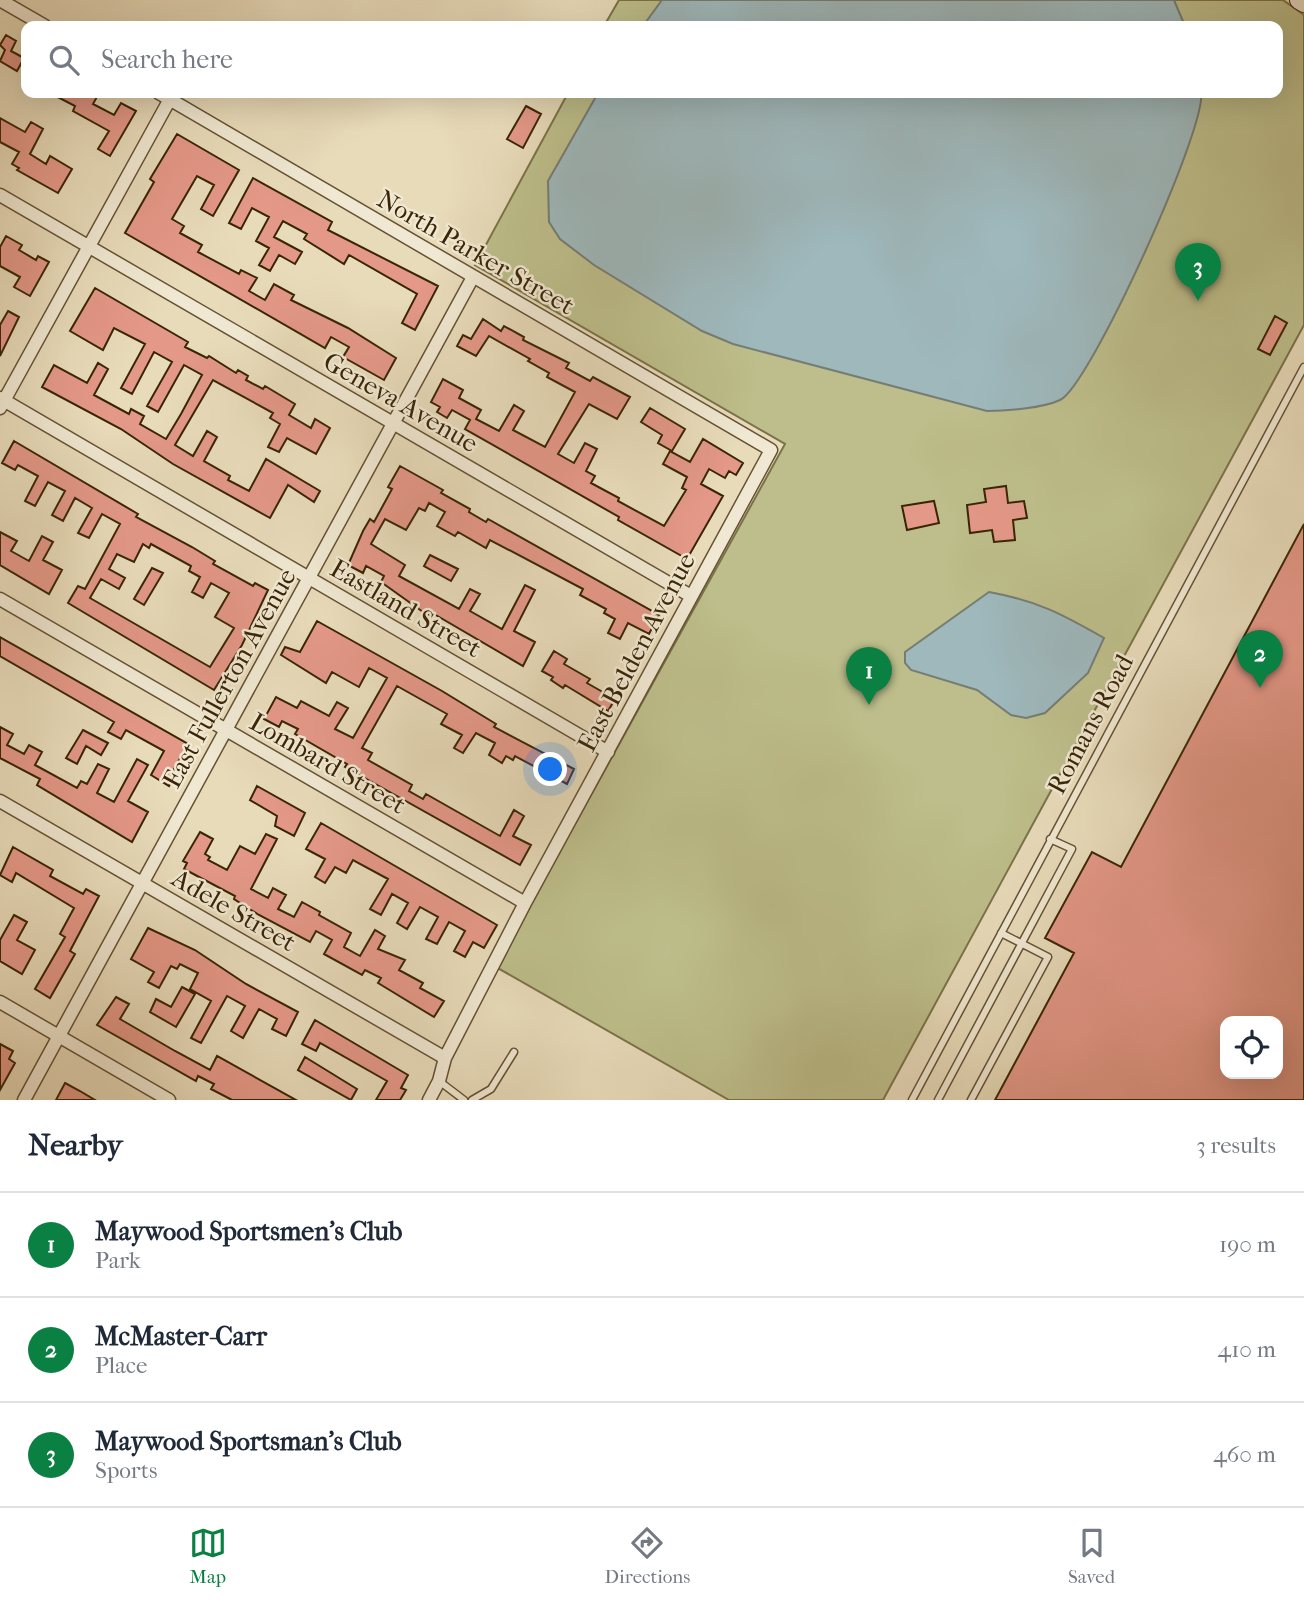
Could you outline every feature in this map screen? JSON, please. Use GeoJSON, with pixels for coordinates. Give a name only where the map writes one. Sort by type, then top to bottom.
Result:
{"type":"FeatureCollection","features":[{"type":"Feature","properties":{"kind":"street"},"geometry":{"type":"LineString","coordinates":[[1,0],[37,21]]}},
{"type":"Feature","properties":{"kind":"street"},"geometry":{"type":"LineString","coordinates":[[1299,0],[1304,3]]}},
{"type":"Feature","properties":{"kind":"street"},"geometry":{"type":"LineString","coordinates":[[1,402],[88,248],[164,98]]}},
{"type":"Feature","properties":{"kind":"street","name":"North Parker Street"},"geometry":{"type":"LineString","coordinates":[[168,98],[771,450]]}},
{"type":"Feature","properties":{"kind":"street","name":"Geneva Avenue"},"geometry":{"type":"LineString","coordinates":[[0,195],[691,596]]}},
{"type":"Feature","properties":{"kind":"street","name":"East Fullerton Avenue"},"geometry":{"type":"LineString","coordinates":[[24,1100],[473,277]]}},
{"type":"Feature","properties":{"kind":"street","name":"Eastland Street"},"geometry":{"type":"LineString","coordinates":[[1,402],[608,752]]}},
{"type":"Feature","properties":{"kind":"street","name":"East Belden Avenue"},"geometry":{"type":"LineString","coordinates":[[429,1100],[439,1081],[445,1058],[524,903],[771,450]]}},
{"type":"Feature","properties":{"kind":"street","name":"Lombard Street"},"geometry":{"type":"LineString","coordinates":[[0,599],[524,903]]}},
{"type":"Feature","properties":{"kind":"street","name":"Adele Street"},"geometry":{"type":"LineString","coordinates":[[0,801],[445,1058]]}},
{"type":"Feature","properties":{"kind":"street"},"geometry":{"type":"LineString","coordinates":[[0,1002],[169,1100]]}},
{"type":"Feature","properties":{"kind":"lane","name":"Romans Road"},"geometry":{"type":"LineString","coordinates":[[912,1100],[1304,368]]}},
{"type":"Feature","properties":{"kind":"lane"},"geometry":{"type":"LineString","coordinates":[[938,1100],[1072,849],[1050,839]]}},
{"type":"Feature","properties":{"kind":"lane"},"geometry":{"type":"LineString","coordinates":[[971,1100],[1048,957],[1001,933]]}},
{"type":"Feature","properties":{"kind":"lane"},"geometry":{"type":"LineString","coordinates":[[472,1100],[491,1089],[514,1052]]}},
{"type":"Feature","properties":{"kind":"lane"},"geometry":{"type":"LineString","coordinates":[[439,1081],[464,1100]]}},
{"type":"Feature","properties":{"kind":"green space"},"geometry":{"type":"Polygon","coordinates":[[[619,0],[1283,0],[1304,15],[1304,325],[883,1100],[729,1100],[496,967],[785,444],[475,265],[565,98],[1283,98],[1283,21],[607,21],[619,0]]]}},
{"type":"Feature","properties":{"kind":"water"},"geometry":{"type":"Polygon","coordinates":[[[662,0],[1174,0],[1183,21],[647,21],[662,0]]]}},
{"type":"Feature","properties":{"kind":"water"},"geometry":{"type":"Polygon","coordinates":[[[595,98],[1200,98],[1186,153],[1167,201],[1096,351],[1075,384],[1060,400],[1024,408],[987,411],[733,344],[702,331],[594,265],[560,239],[549,222],[548,181],[595,98]]]}},
{"type":"Feature","properties":{"kind":"water"},"geometry":{"type":"Polygon","coordinates":[[[989,592],[1049,609],[1104,638],[1088,673],[1045,713],[1026,718],[1011,715],[977,690],[911,670],[905,663],[905,652],[989,592]]]}},
{"type":"Feature","properties":{"kind":"building"},"geometry":{"type":"Polygon","coordinates":[[[6,35],[16,41],[11,51],[21,56],[17,71],[0,61],[5,50],[0,45],[6,35]]]}},
{"type":"Feature","properties":{"kind":"building"},"geometry":{"type":"Polygon","coordinates":[[[60,98],[96,98],[93,104],[114,115],[121,103],[136,111],[110,156],[98,149],[109,131],[73,111],[75,106],[60,98]]]}},
{"type":"Feature","properties":{"kind":"building"},"geometry":{"type":"Polygon","coordinates":[[[526,106],[541,114],[523,148],[507,139],[526,106]]]}},
{"type":"Feature","properties":{"kind":"building"},"geometry":{"type":"Polygon","coordinates":[[[0,118],[25,132],[31,122],[43,129],[30,154],[46,164],[50,156],[72,169],[58,193],[17,170],[19,168],[12,164],[19,152],[0,142],[0,118]]]}},
{"type":"Feature","properties":{"kind":"building"},"geometry":{"type":"Polygon","coordinates":[[[177,134],[239,170],[213,216],[201,209],[214,185],[197,176],[172,219],[184,226],[180,233],[202,245],[198,252],[239,274],[241,270],[257,278],[249,291],[265,300],[274,284],[294,295],[291,300],[348,328],[396,358],[384,380],[343,357],[349,347],[331,337],[325,348],[125,233],[154,182],[150,179],[177,134]]]}},
{"type":"Feature","properties":{"kind":"building"},"geometry":{"type":"Polygon","coordinates":[[[253,178],[332,222],[328,230],[438,286],[415,330],[402,323],[417,294],[349,255],[344,264],[304,239],[307,234],[283,221],[274,237],[302,252],[295,264],[279,255],[270,271],[259,265],[269,248],[256,241],[269,217],[252,208],[241,229],[229,223],[253,178]]]}},
{"type":"Feature","properties":{"kind":"building"},"geometry":{"type":"Polygon","coordinates":[[[6,236],[22,245],[19,250],[36,260],[38,256],[49,262],[30,296],[14,287],[20,277],[0,266],[0,247],[6,236]]]}},
{"type":"Feature","properties":{"kind":"building"},"geometry":{"type":"Polygon","coordinates":[[[95,288],[188,342],[185,347],[207,358],[209,356],[236,373],[238,370],[248,376],[246,380],[263,389],[265,386],[295,404],[289,415],[311,428],[315,419],[330,428],[316,454],[287,438],[279,452],[268,447],[280,424],[270,418],[273,413],[213,380],[175,445],[193,456],[207,431],[217,437],[204,461],[230,476],[228,480],[249,491],[266,459],[320,491],[314,502],[288,485],[270,518],[173,464],[121,429],[42,387],[54,365],[87,383],[98,363],[108,369],[94,395],[129,414],[131,409],[144,416],[140,424],[166,439],[202,375],[184,365],[158,412],[147,406],[172,362],[154,352],[132,394],[121,388],[145,344],[114,328],[103,350],[70,331],[95,288]]]}},
{"type":"Feature","properties":{"kind":"building"},"geometry":{"type":"Polygon","coordinates":[[[8,311],[19,317],[0,356],[0,325],[8,311]]]}},
{"type":"Feature","properties":{"kind":"building"},"geometry":{"type":"Polygon","coordinates":[[[1275,316],[1287,323],[1270,355],[1258,349],[1275,316]]]}},
{"type":"Feature","properties":{"kind":"building"},"geometry":{"type":"Polygon","coordinates":[[[483,319],[501,331],[504,326],[524,337],[523,340],[569,363],[566,368],[590,381],[593,377],[630,397],[617,419],[589,404],[558,454],[574,463],[585,443],[597,449],[586,471],[595,476],[591,483],[619,498],[618,501],[664,526],[686,490],[682,488],[687,477],[663,464],[670,451],[690,462],[703,439],[743,463],[736,475],[729,471],[725,478],[709,469],[701,484],[723,496],[687,559],[465,429],[470,420],[452,410],[447,418],[437,412],[440,407],[431,402],[443,379],[463,390],[459,398],[481,410],[476,419],[499,431],[514,405],[524,411],[513,430],[545,447],[575,392],[547,377],[549,373],[528,361],[530,359],[489,336],[476,356],[457,346],[463,335],[471,339],[483,319]]]}},
{"type":"Feature","properties":{"kind":"building"},"geometry":{"type":"Polygon","coordinates":[[[650,408],[685,429],[672,451],[658,443],[662,435],[641,422],[650,408]]]}},
{"type":"Feature","properties":{"kind":"building"},"geometry":{"type":"Polygon","coordinates":[[[14,441],[138,514],[136,517],[215,561],[213,564],[253,586],[255,583],[268,590],[242,645],[214,690],[68,603],[78,586],[85,589],[120,524],[102,514],[89,538],[78,533],[92,508],[75,498],[63,521],[52,515],[65,491],[48,482],[35,506],[25,501],[38,476],[18,465],[15,470],[2,463],[14,441]],[[143,544],[134,562],[117,554],[109,569],[125,578],[119,589],[101,579],[90,598],[210,667],[234,628],[215,617],[229,593],[211,583],[203,598],[192,592],[200,577],[189,571],[191,566],[151,544],[149,548],[143,544]]]}},
{"type":"Feature","properties":{"kind":"building"},"geometry":{"type":"Polygon","coordinates":[[[400,466],[443,490],[441,493],[470,509],[469,512],[486,522],[488,519],[659,615],[649,634],[628,623],[620,639],[608,633],[615,619],[604,613],[606,609],[580,595],[583,589],[490,540],[486,548],[458,532],[455,536],[437,526],[445,512],[429,503],[425,511],[419,508],[406,530],[385,519],[371,544],[405,565],[399,576],[459,609],[470,589],[480,594],[470,611],[502,629],[525,585],[535,590],[514,631],[535,642],[523,666],[434,614],[432,617],[423,612],[381,582],[384,576],[366,566],[363,573],[348,565],[363,531],[370,519],[374,522],[392,489],[388,487],[400,466]]]}},
{"type":"Feature","properties":{"kind":"building"},"geometry":{"type":"Polygon","coordinates":[[[1006,486],[1008,503],[1024,501],[1027,518],[1013,520],[1015,540],[994,542],[992,530],[970,533],[967,505],[986,502],[984,489],[1006,486]]]}},
{"type":"Feature","properties":{"kind":"building"},"geometry":{"type":"Polygon","coordinates":[[[934,501],[939,523],[907,530],[902,506],[934,501]]]}},
{"type":"Feature","properties":{"kind":"building"},"geometry":{"type":"Polygon","coordinates":[[[1304,524],[1304,1100],[995,1100],[1074,953],[1045,938],[1092,852],[1121,867],[1304,524]]]}},
{"type":"Feature","properties":{"kind":"building"},"geometry":{"type":"Polygon","coordinates":[[[0,532],[17,541],[11,551],[29,561],[42,536],[53,542],[43,560],[62,570],[49,594],[0,565],[0,532]]]}},
{"type":"Feature","properties":{"kind":"building"},"geometry":{"type":"Polygon","coordinates":[[[430,555],[458,569],[451,581],[424,566],[430,555]]]}},
{"type":"Feature","properties":{"kind":"building"},"geometry":{"type":"Polygon","coordinates":[[[152,568],[163,573],[144,605],[134,599],[152,568]]]}},
{"type":"Feature","properties":{"kind":"building"},"geometry":{"type":"Polygon","coordinates":[[[317,621],[442,691],[496,724],[494,727],[574,769],[567,784],[515,756],[513,760],[506,756],[502,763],[489,755],[495,743],[476,733],[463,753],[454,748],[462,735],[441,724],[447,714],[397,686],[362,748],[372,753],[368,760],[412,785],[409,791],[423,799],[426,794],[500,836],[514,810],[524,816],[513,836],[531,845],[520,865],[345,767],[347,764],[295,734],[298,729],[282,721],[279,727],[264,719],[276,697],[297,708],[301,701],[329,716],[337,702],[348,708],[335,729],[353,738],[387,678],[369,668],[359,687],[332,672],[326,683],[281,655],[285,647],[300,652],[317,621]]]}},
{"type":"Feature","properties":{"kind":"building"},"geometry":{"type":"Polygon","coordinates":[[[0,637],[188,744],[172,773],[175,775],[169,786],[151,775],[164,751],[126,730],[121,739],[108,732],[114,722],[0,656],[0,637]]]}},
{"type":"Feature","properties":{"kind":"building"},"geometry":{"type":"Polygon","coordinates":[[[554,651],[567,659],[564,664],[590,679],[587,683],[615,699],[608,711],[565,685],[563,688],[551,680],[553,677],[542,671],[554,651]]]}},
{"type":"Feature","properties":{"kind":"building"},"geometry":{"type":"Polygon","coordinates":[[[0,727],[13,734],[7,745],[24,754],[29,745],[42,752],[35,765],[77,788],[81,781],[87,784],[98,764],[109,769],[97,793],[114,802],[137,759],[148,765],[128,801],[148,812],[132,842],[37,785],[40,779],[0,758],[0,727]]]}},
{"type":"Feature","properties":{"kind":"building"},"geometry":{"type":"Polygon","coordinates":[[[83,730],[108,743],[101,755],[86,746],[77,764],[66,758],[83,730]]]}},
{"type":"Feature","properties":{"kind":"building"},"geometry":{"type":"Polygon","coordinates":[[[257,786],[305,813],[294,836],[275,826],[277,816],[250,800],[257,786]]]}},
{"type":"Feature","properties":{"kind":"building"},"geometry":{"type":"Polygon","coordinates":[[[321,823],[497,925],[484,948],[473,942],[465,957],[454,951],[465,931],[449,922],[437,944],[426,939],[438,917],[420,907],[407,929],[397,923],[408,903],[392,894],[381,915],[370,909],[388,879],[353,860],[346,873],[335,867],[325,883],[315,877],[325,859],[306,849],[321,823]]]}},
{"type":"Feature","properties":{"kind":"building"},"geometry":{"type":"Polygon","coordinates":[[[200,832],[213,839],[205,854],[210,857],[208,860],[227,870],[240,846],[255,854],[266,834],[277,839],[251,889],[268,898],[273,888],[286,895],[278,909],[294,917],[302,902],[320,912],[319,915],[351,933],[344,947],[360,956],[375,930],[385,936],[378,949],[405,960],[399,970],[423,983],[420,988],[444,1001],[434,1017],[378,983],[381,978],[365,970],[362,975],[324,954],[332,940],[316,931],[310,942],[259,915],[234,899],[235,896],[184,869],[187,863],[183,861],[200,832]]]}},
{"type":"Feature","properties":{"kind":"building"},"geometry":{"type":"Polygon","coordinates":[[[13,847],[53,870],[50,876],[83,894],[86,889],[99,896],[70,951],[75,954],[50,998],[35,989],[65,937],[60,934],[74,908],[16,873],[12,882],[0,875],[13,847]]]}},
{"type":"Feature","properties":{"kind":"building"},"geometry":{"type":"Polygon","coordinates":[[[14,915],[27,922],[17,940],[35,950],[22,974],[0,961],[0,940],[14,915]]]}},
{"type":"Feature","properties":{"kind":"building"},"geometry":{"type":"Polygon","coordinates":[[[148,928],[195,950],[246,984],[298,1012],[286,1036],[272,1029],[277,1019],[259,1009],[243,1038],[231,1031],[245,1006],[227,996],[201,1043],[191,1038],[211,1001],[190,989],[198,973],[180,964],[177,969],[171,966],[159,988],[148,982],[154,972],[131,959],[148,928]]]}},
{"type":"Feature","properties":{"kind":"building"},"geometry":{"type":"Polygon","coordinates":[[[182,987],[195,994],[176,1027],[150,1012],[156,999],[171,1007],[182,987]]]}},
{"type":"Feature","properties":{"kind":"building"},"geometry":{"type":"Polygon","coordinates":[[[116,997],[129,1004],[120,1019],[175,1051],[210,1070],[217,1056],[296,1100],[232,1100],[211,1089],[214,1084],[198,1076],[196,1081],[97,1025],[116,997]]]}},
{"type":"Feature","properties":{"kind":"building"},"geometry":{"type":"Polygon","coordinates":[[[315,1020],[408,1075],[401,1088],[406,1090],[400,1100],[376,1100],[387,1081],[320,1043],[316,1051],[302,1044],[315,1020]]]}},
{"type":"Feature","properties":{"kind":"building"},"geometry":{"type":"Polygon","coordinates":[[[0,1044],[13,1051],[9,1059],[15,1063],[0,1090],[0,1044]]]}},
{"type":"Feature","properties":{"kind":"building"},"geometry":{"type":"Polygon","coordinates":[[[305,1057],[357,1089],[351,1100],[298,1070],[305,1057]]]}},
{"type":"Feature","properties":{"kind":"building"},"geometry":{"type":"Polygon","coordinates":[[[65,1083],[80,1091],[95,1100],[56,1100],[65,1083]]]}},
{"type":"Feature","properties":{"kind":"place","name":"Maywood Sportsman's Club"},"geometry":{"type":"Point","coordinates":[1198,301]}},
{"type":"Feature","properties":{"kind":"place","name":"McMaster-Carr"},"geometry":{"type":"Point","coordinates":[1260,688]}},
{"type":"Feature","properties":{"kind":"place","name":"Maywood Sportsmen's Club"},"geometry":{"type":"Point","coordinates":[869,705]}}]}
